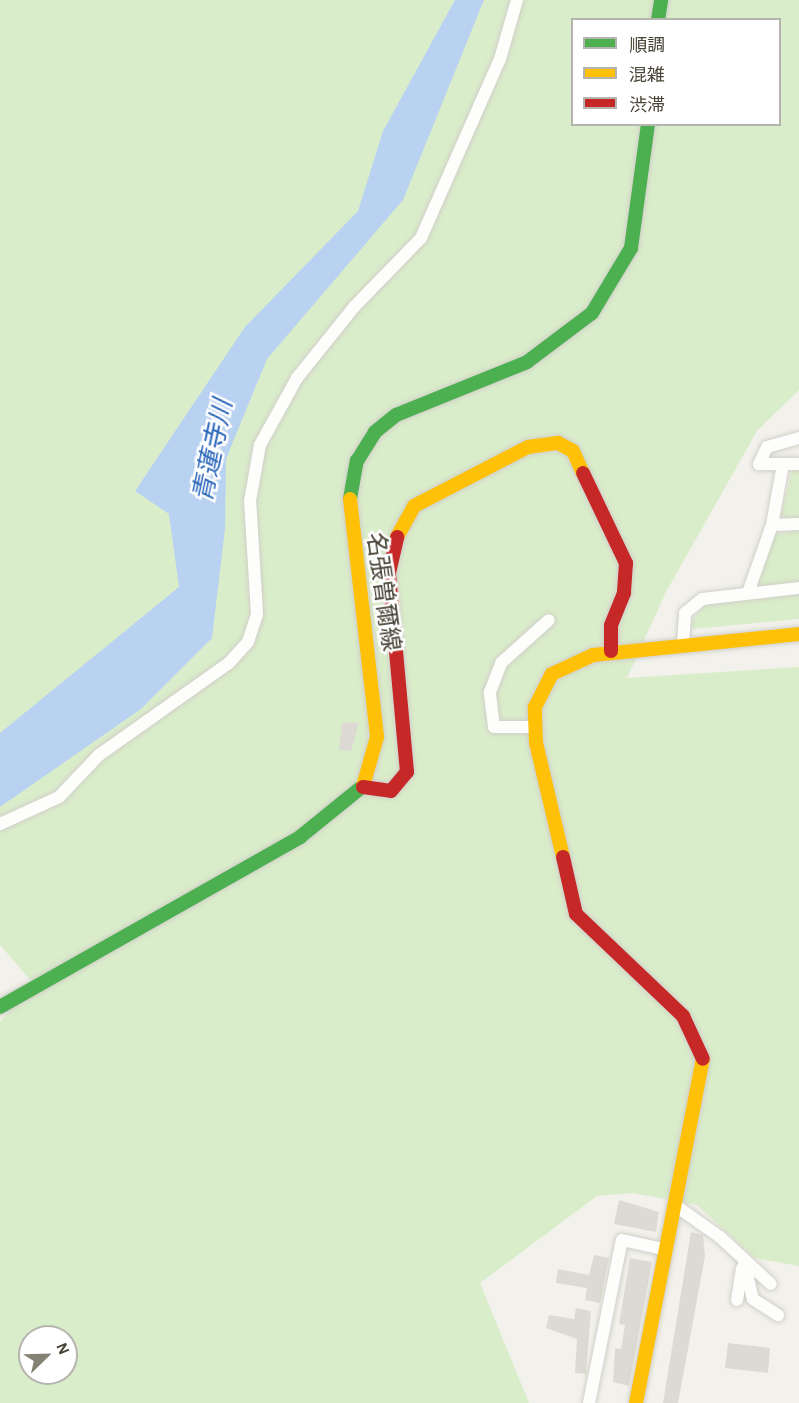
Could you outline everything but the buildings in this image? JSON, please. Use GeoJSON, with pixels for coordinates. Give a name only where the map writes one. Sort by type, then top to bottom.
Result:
{"type":"FeatureCollection","features":[{"type":"Feature","properties":{"kind":"street"},"geometry":{"type":"LineString","coordinates":[[0,824],[59,796],[99,755],[228,663],[248,642],[257,614],[250,501],[260,445],[297,378],[362,298],[421,238],[500,58],[517,0]]}},
{"type":"Feature","properties":{"kind":"street"},"geometry":{"type":"LineString","coordinates":[[658,18],[661,0]]}},
{"type":"Feature","properties":{"kind":"street","name":"名張曽爾線"},"geometry":{"type":"LineString","coordinates":[[363,787],[373,765],[377,737],[349,503],[357,461],[375,432],[396,414],[527,362],[592,313],[631,248],[648,126]]}},
{"type":"Feature","properties":{"kind":"street"},"geometry":{"type":"LineString","coordinates":[[799,438],[762,451],[759,464],[799,464]]}},
{"type":"Feature","properties":{"kind":"street"},"geometry":{"type":"LineString","coordinates":[[0,1007],[300,837],[363,787],[391,791],[407,772],[389,573],[399,525],[414,506],[528,447],[558,443],[573,451],[626,563],[624,593],[611,626],[611,651]]}},
{"type":"Feature","properties":{"kind":"street"},"geometry":{"type":"LineString","coordinates":[[748,593],[772,525],[783,464]]}},
{"type":"Feature","properties":{"kind":"street"},"geometry":{"type":"LineString","coordinates":[[772,525],[799,524]]}},
{"type":"Feature","properties":{"kind":"street"},"geometry":{"type":"LineString","coordinates":[[683,644],[683,619],[697,601],[799,588]]}},
{"type":"Feature","properties":{"kind":"street"},"geometry":{"type":"LineString","coordinates":[[533,727],[494,727],[490,692],[501,663],[549,620]]}},
{"type":"Feature","properties":{"kind":"street"},"geometry":{"type":"LineString","coordinates":[[636,1403],[703,1081],[702,1052],[683,1016],[592,935],[576,914],[533,727],[538,695],[552,675],[575,660],[611,651],[799,634]]}},
{"type":"Feature","properties":{"kind":"street"},"geometry":{"type":"LineString","coordinates":[[676,1206],[771,1284]]}},
{"type":"Feature","properties":{"kind":"street"},"geometry":{"type":"LineString","coordinates":[[590,1403],[622,1240],[667,1250]]}},
{"type":"Feature","properties":{"kind":"street"},"geometry":{"type":"LineString","coordinates":[[737,1300],[744,1261]]}},
{"type":"Feature","properties":{"kind":"street"},"geometry":{"type":"LineString","coordinates":[[744,1261],[753,1299],[778,1315]]}},
{"type":"Feature","properties":{"kind":"green space"},"geometry":{"type":"Polygon","coordinates":[[[0,0],[799,0],[799,390],[757,431],[666,592],[627,678],[799,667],[799,1266],[755,1258],[697,1205],[633,1193],[597,1196],[480,1283],[529,1403],[0,1403],[0,1022],[33,983],[0,945],[0,0]]]}},
{"type":"Feature","properties":{"kind":"green space"},"geometry":{"type":"Polygon","coordinates":[[[792,470],[799,470],[799,519],[785,519],[781,514],[792,470]]]}},
{"type":"Feature","properties":{"kind":"green space"},"geometry":{"type":"Polygon","coordinates":[[[799,529],[799,583],[760,587],[755,580],[773,535],[799,529]]]}},
{"type":"Feature","properties":{"kind":"green space"},"geometry":{"type":"Polygon","coordinates":[[[799,593],[799,619],[694,629],[689,624],[707,602],[799,593]]]}},
{"type":"Feature","properties":{"kind":"water","name":"青蓮寺川"},"geometry":{"type":"Polygon","coordinates":[[[455,0],[484,0],[403,200],[267,359],[226,459],[225,529],[212,638],[141,709],[0,807],[0,733],[179,587],[169,514],[135,491],[245,327],[358,211],[383,131],[455,0]]]}},
{"type":"Feature","properties":{"kind":"traffic: fast"},"geometry":{"type":"LineString","coordinates":[[658,18],[661,0]]}},
{"type":"Feature","properties":{"kind":"traffic: fast"},"geometry":{"type":"LineString","coordinates":[[350,499],[357,461],[375,432],[396,415],[527,362],[592,313],[631,248],[648,126]]}},
{"type":"Feature","properties":{"kind":"traffic: fast"},"geometry":{"type":"LineString","coordinates":[[0,1007],[300,837],[363,786]]}},
{"type":"Feature","properties":{"kind":"traffic: slow"},"geometry":{"type":"LineString","coordinates":[[397,537],[414,506],[528,447],[558,443],[573,451],[583,473]]}},
{"type":"Feature","properties":{"kind":"traffic: slow"},"geometry":{"type":"LineString","coordinates":[[350,499],[377,737],[363,786]]}},
{"type":"Feature","properties":{"kind":"traffic: slow"},"geometry":{"type":"LineString","coordinates":[[563,857],[536,743],[535,707],[552,674],[593,655],[799,634]]}},
{"type":"Feature","properties":{"kind":"traffic: slow"},"geometry":{"type":"LineString","coordinates":[[636,1403],[703,1059]]}},
{"type":"Feature","properties":{"kind":"traffic: jam"},"geometry":{"type":"LineString","coordinates":[[583,473],[626,563],[624,593],[611,626],[611,651]]}},
{"type":"Feature","properties":{"kind":"traffic: jam"},"geometry":{"type":"LineString","coordinates":[[363,787],[391,791],[407,772],[389,573],[397,537]]}},
{"type":"Feature","properties":{"kind":"traffic: jam"},"geometry":{"type":"LineString","coordinates":[[563,857],[576,914],[683,1016],[703,1059]]}}]}
